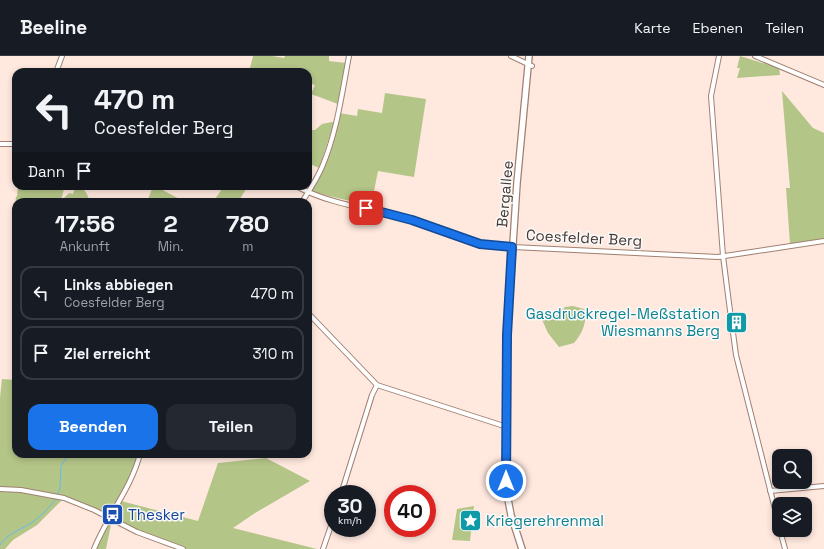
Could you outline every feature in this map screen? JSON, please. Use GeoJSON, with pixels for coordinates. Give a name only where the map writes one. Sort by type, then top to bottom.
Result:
{"type":"FeatureCollection","features":[{"type":"Feature","properties":{"kind":"street"},"geometry":{"type":"LineString","coordinates":[[58,68],[62,56]]}},
{"type":"Feature","properties":{"kind":"street"},"geometry":{"type":"LineString","coordinates":[[312,185],[326,156],[336,120],[349,56]]}},
{"type":"Feature","properties":{"kind":"street"},"geometry":{"type":"LineString","coordinates":[[511,56],[530,66]]}},
{"type":"Feature","properties":{"kind":"street","name":"Bergallee"},"geometry":{"type":"LineString","coordinates":[[522,549],[507,498],[507,335],[512,247],[530,66],[529,56]]}},
{"type":"Feature","properties":{"kind":"street"},"geometry":{"type":"LineString","coordinates":[[719,56],[710,96],[723,256],[736,355],[772,499]]}},
{"type":"Feature","properties":{"kind":"street"},"geometry":{"type":"LineString","coordinates":[[755,56],[824,85]]}},
{"type":"Feature","properties":{"kind":"street"},"geometry":{"type":"LineString","coordinates":[[0,144],[12,144]]}},
{"type":"Feature","properties":{"kind":"street","name":"Coesfelder Berg"},"geometry":{"type":"LineString","coordinates":[[304,190],[412,220],[480,244],[512,247],[723,256],[824,241]]}},
{"type":"Feature","properties":{"kind":"street"},"geometry":{"type":"LineString","coordinates":[[304,198],[308,192]]}},
{"type":"Feature","properties":{"kind":"street"},"geometry":{"type":"LineString","coordinates":[[312,317],[377,385],[471,417],[507,427]]}},
{"type":"Feature","properties":{"kind":"street"},"geometry":{"type":"LineString","coordinates":[[344,485],[370,401],[377,385]]}},
{"type":"Feature","properties":{"kind":"street"},"geometry":{"type":"LineString","coordinates":[[94,549],[109,518],[128,488],[139,458]]}},
{"type":"Feature","properties":{"kind":"street"},"geometry":{"type":"LineString","coordinates":[[770,491],[824,486]]}},
{"type":"Feature","properties":{"kind":"street"},"geometry":{"type":"LineString","coordinates":[[0,489],[21,490],[64,498],[137,532],[183,549]]}},
{"type":"Feature","properties":{"kind":"street"},"geometry":{"type":"LineString","coordinates":[[323,549],[327,537]]}},
{"type":"Feature","properties":{"kind":"street"},"geometry":{"type":"LineString","coordinates":[[782,537],[785,549]]}},
{"type":"Feature","properties":{"kind":"green space"},"geometry":{"type":"Polygon","coordinates":[[[253,56],[272,56],[284,58],[285,56],[329,56],[329,61],[346,63],[338,104],[312,94],[315,85],[312,84],[312,68],[250,68],[253,56]]]}},
{"type":"Feature","properties":{"kind":"green space"},"geometry":{"type":"Polygon","coordinates":[[[740,56],[779,68],[780,75],[737,78],[740,68],[737,68],[740,56]]]}},
{"type":"Feature","properties":{"kind":"green space"},"geometry":{"type":"Polygon","coordinates":[[[782,91],[813,128],[824,133],[824,239],[790,244],[786,188],[790,188],[782,91]]]}},
{"type":"Feature","properties":{"kind":"green space"},"geometry":{"type":"Polygon","coordinates":[[[385,93],[426,99],[414,177],[378,171],[371,206],[312,192],[311,190],[325,165],[339,113],[357,116],[358,109],[382,113],[385,93]]]}},
{"type":"Feature","properties":{"kind":"green space"},"geometry":{"type":"Polygon","coordinates":[[[334,123],[319,168],[312,165],[312,130],[315,130],[322,124],[334,123]]]}},
{"type":"Feature","properties":{"kind":"green space"},"geometry":{"type":"Polygon","coordinates":[[[18,190],[64,190],[61,198],[16,198],[16,196],[17,197],[18,190]]]}},
{"type":"Feature","properties":{"kind":"green space"},"geometry":{"type":"Polygon","coordinates":[[[74,190],[84,190],[88,198],[64,198],[69,193],[73,194],[74,190]]]}},
{"type":"Feature","properties":{"kind":"green space"},"geometry":{"type":"Polygon","coordinates":[[[152,190],[162,190],[178,198],[148,198],[152,190]]]}},
{"type":"Feature","properties":{"kind":"green space"},"geometry":{"type":"Polygon","coordinates":[[[221,190],[246,190],[240,198],[216,198],[221,190]]]}},
{"type":"Feature","properties":{"kind":"green space"},"geometry":{"type":"Polygon","coordinates":[[[573,306],[584,309],[584,327],[580,336],[574,343],[559,347],[548,333],[540,315],[552,320],[565,307],[573,306]]]}},
{"type":"Feature","properties":{"kind":"green space"},"geometry":{"type":"Polygon","coordinates":[[[2,379],[12,380],[12,458],[138,458],[127,487],[109,516],[64,495],[62,500],[37,525],[13,540],[5,549],[0,549],[0,398],[2,379]]]}},
{"type":"Feature","properties":{"kind":"green space"},"geometry":{"type":"Polygon","coordinates":[[[266,458],[310,481],[255,513],[233,528],[317,549],[186,549],[137,532],[112,516],[121,501],[198,521],[218,463],[266,458]]]}},
{"type":"Feature","properties":{"kind":"green space"},"geometry":{"type":"Polygon","coordinates":[[[474,506],[470,541],[452,540],[457,509],[474,506]]]}},
{"type":"Feature","properties":{"kind":"green space"},"geometry":{"type":"Polygon","coordinates":[[[109,520],[112,520],[106,549],[95,549],[109,520]]]}},
{"type":"Feature","properties":{"kind":"waterway"},"geometry":{"type":"LineString","coordinates":[[57,495],[60,489],[61,466],[66,458]]}},
{"type":"Feature","properties":{"kind":"waterway"},"geometry":{"type":"LineString","coordinates":[[0,545],[8,536],[38,518],[47,510],[56,498]]}},
{"type":"Feature","properties":{"kind":"place","name":"Gasdruckregel-Meßstation Wiesmanns Berg"},"geometry":{"type":"Point","coordinates":[736,323]}},
{"type":"Feature","properties":{"kind":"place","name":"Thesker"},"geometry":{"type":"Point","coordinates":[112,515]}},
{"type":"Feature","properties":{"kind":"place","name":"Kriegerehrenmal"},"geometry":{"type":"Point","coordinates":[470,521]}},
{"type":"Feature","properties":{"kind":"route"},"geometry":{"type":"LineString","coordinates":[[366,208],[412,220],[480,244],[512,247],[507,335],[506,481]]}}]}
